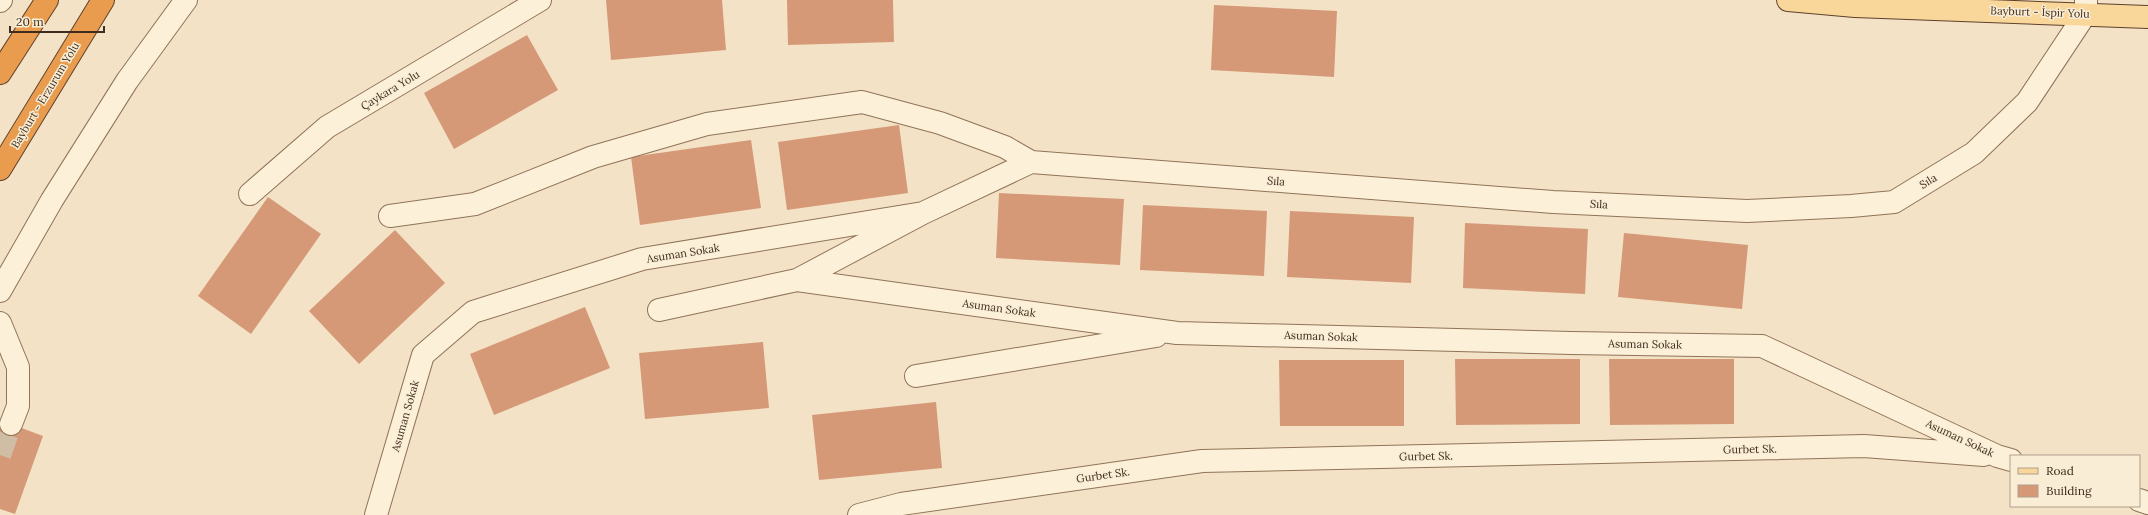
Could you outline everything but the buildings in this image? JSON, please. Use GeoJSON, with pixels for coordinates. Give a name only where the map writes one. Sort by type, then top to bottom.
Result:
{"type":"FeatureCollection","features":[{"type":"Feature","properties":{"kind":"highway"},"geometry":{"type":"LineString","coordinates":[[0,73],[47,0]]}},
{"type":"Feature","properties":{"kind":"highway","name":"Bayburt - Erzurum Yolu"},"geometry":{"type":"LineString","coordinates":[[0,169],[103,0]]}},
{"type":"Feature","properties":{"kind":"main road","name":"Bayburt - İspir Yolu"},"geometry":{"type":"LineString","coordinates":[[1788,0],[1855,6],[2086,7],[2148,17]]}},
{"type":"Feature","properties":{"kind":"street"},"geometry":{"type":"LineString","coordinates":[[0,291],[52,200],[127,81],[186,0]]}},
{"type":"Feature","properties":{"kind":"street","name":"Çaykara Yolu"},"geometry":{"type":"LineString","coordinates":[[250,194],[327,127],[540,0]]}},
{"type":"Feature","properties":{"kind":"street","name":"Sıla"},"geometry":{"type":"LineString","coordinates":[[1031,162],[1553,202],[1747,211],[1851,206],[1894,202],[1974,153],[2028,102],[2086,7]]}},
{"type":"Feature","properties":{"kind":"street"},"geometry":{"type":"LineString","coordinates":[[390,216],[475,204],[593,158],[707,124],[862,102],[940,123],[1005,148],[1031,162]]}},
{"type":"Feature","properties":{"kind":"street"},"geometry":{"type":"LineString","coordinates":[[659,310],[797,280],[923,213],[1031,162]]}},
{"type":"Feature","properties":{"kind":"street","name":"Asuman Sokak"},"geometry":{"type":"LineString","coordinates":[[376,515],[423,355],[473,312],[642,259],[923,213]]}},
{"type":"Feature","properties":{"kind":"street","name":"Asuman Sokak"},"geometry":{"type":"LineString","coordinates":[[797,280],[1177,332],[1571,343],[1762,346],[2004,458]]}},
{"type":"Feature","properties":{"kind":"street"},"geometry":{"type":"LineString","coordinates":[[0,323],[18,367],[18,406],[11,424]]}},
{"type":"Feature","properties":{"kind":"street"},"geometry":{"type":"LineString","coordinates":[[916,376],[1177,332]]}},
{"type":"Feature","properties":{"kind":"street","name":"Gurbet Sk."},"geometry":{"type":"LineString","coordinates":[[859,515],[901,504],[1202,461],[1864,446],[2004,458]]}},
{"type":"Feature","properties":{"kind":"tunnel"},"geometry":{"type":"LineString","coordinates":[[0,455],[11,424]]}}]}
